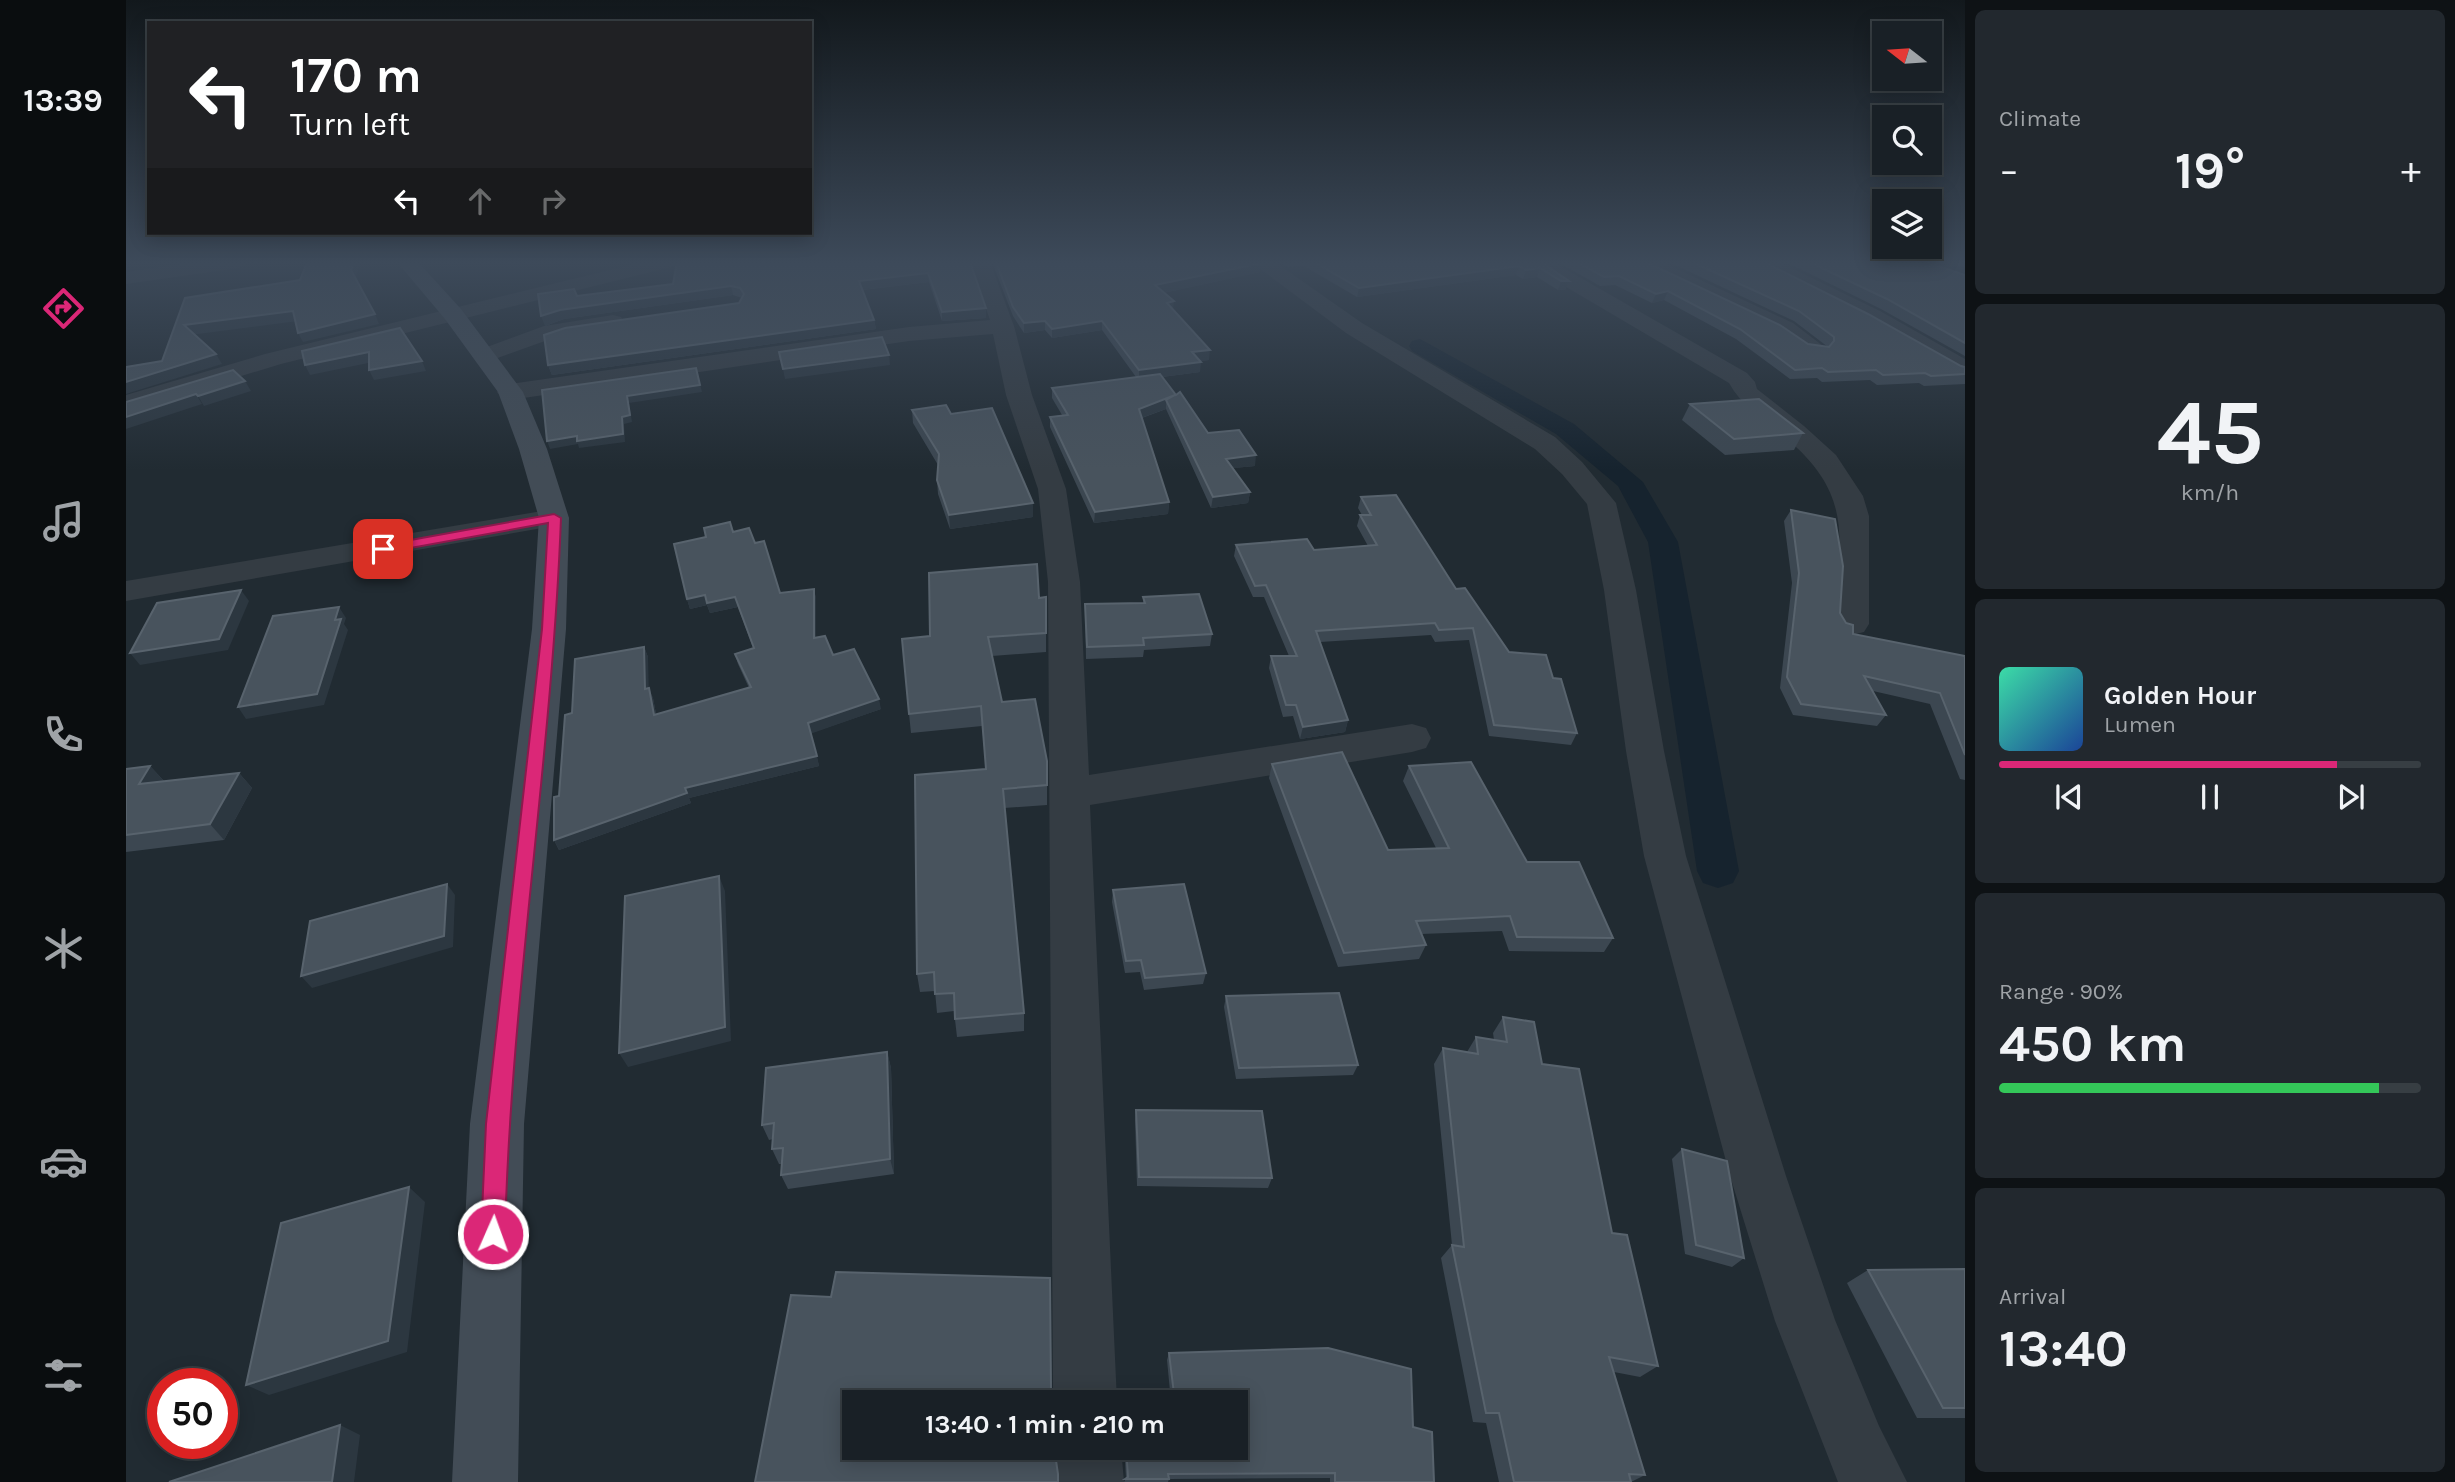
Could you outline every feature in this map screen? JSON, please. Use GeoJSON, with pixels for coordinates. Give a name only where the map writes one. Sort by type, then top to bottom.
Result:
{"type":"FeatureCollection","features":[{"type":"Feature","properties":{"kind":"main road"},"geometry":{"type":"LineString","coordinates":[[466,331],[510,392],[533,449],[554,518],[548,642],[497,1124],[485,1482]]}},
{"type":"Feature","properties":{"kind":"street"},"geometry":{"type":"LineString","coordinates":[[126,403],[273,359],[388,331]]}},
{"type":"Feature","properties":{"kind":"street"},"geometry":{"type":"LineString","coordinates":[[484,356],[552,331]]}},
{"type":"Feature","properties":{"kind":"street"},"geometry":{"type":"LineString","coordinates":[[510,392],[942,331]]}},
{"type":"Feature","properties":{"kind":"street"},"geometry":{"type":"LineString","coordinates":[[1004,331],[1019,395],[1052,489],[1064,582],[1085,1390]]}},
{"type":"Feature","properties":{"kind":"street"},"geometry":{"type":"LineString","coordinates":[[1359,331],[1545,443],[1572,468],[1601,503],[1620,590],[1645,751],[1665,856],[1754,1163],[1805,1321],[1856,1449],[1874,1482]]}},
{"type":"Feature","properties":{"kind":"street"},"geometry":{"type":"LineString","coordinates":[[1660,331],[1743,382],[1745,391],[1810,445],[1839,475],[1851,499],[1854,516],[1852,624]]}},
{"type":"Feature","properties":{"kind":"street"},"geometry":{"type":"LineString","coordinates":[[1790,331],[1815,349]]}},
{"type":"Feature","properties":{"kind":"street"},"geometry":{"type":"LineString","coordinates":[[1898,331],[1965,369]]}},
{"type":"Feature","properties":{"kind":"street"},"geometry":{"type":"LineString","coordinates":[[126,591],[554,518]]}},
{"type":"Feature","properties":{"kind":"street"},"geometry":{"type":"LineString","coordinates":[[1071,793],[1412,738]]}},
{"type":"Feature","properties":{"kind":"street"},"geometry":{"type":"LineString","coordinates":[[1089,1460],[1091,1482]]}},
{"type":"Feature","properties":{"kind":"building"},"geometry":{"type":"Polygon","coordinates":[[[173,331],[191,331],[216,354],[126,382],[126,367],[162,361],[173,331]]]}},
{"type":"Feature","properties":{"kind":"building"},"geometry":{"type":"Polygon","coordinates":[[[387,331],[402,331],[422,361],[369,370],[369,352],[305,365],[302,351],[387,331]]]}},
{"type":"Feature","properties":{"kind":"building"},"geometry":{"type":"Polygon","coordinates":[[[556,331],[793,331],[548,365],[544,335],[556,331]]]}},
{"type":"Feature","properties":{"kind":"building"},"geometry":{"type":"Polygon","coordinates":[[[1110,331],[1193,331],[1210,350],[1192,352],[1201,362],[1139,370],[1110,331]]]}},
{"type":"Feature","properties":{"kind":"building"},"geometry":{"type":"Polygon","coordinates":[[[1743,331],[1789,331],[1808,344],[1829,347],[1834,337],[1826,331],[1899,331],[1965,367],[1965,374],[1883,375],[1876,370],[1795,370],[1743,331]]]}},
{"type":"Feature","properties":{"kind":"building"},"geometry":{"type":"Polygon","coordinates":[[[1944,331],[1965,331],[1965,343],[1944,331]]]}},
{"type":"Feature","properties":{"kind":"building"},"geometry":{"type":"Polygon","coordinates":[[[882,337],[889,355],[783,369],[779,352],[882,337]]]}},
{"type":"Feature","properties":{"kind":"building"},"geometry":{"type":"Polygon","coordinates":[[[696,368],[700,385],[627,396],[630,415],[622,417],[623,434],[577,441],[577,436],[547,441],[542,390],[696,368]]]}},
{"type":"Feature","properties":{"kind":"building"},"geometry":{"type":"Polygon","coordinates":[[[233,370],[245,381],[126,417],[126,402],[233,370]]]}},
{"type":"Feature","properties":{"kind":"building"},"geometry":{"type":"Polygon","coordinates":[[[1160,374],[1176,395],[1180,392],[1208,433],[1239,430],[1256,455],[1226,459],[1250,492],[1213,497],[1166,400],[1175,395],[1139,409],[1169,502],[1095,512],[1050,417],[1068,415],[1052,388],[1160,374]]]}},
{"type":"Feature","properties":{"kind":"building"},"geometry":{"type":"Polygon","coordinates":[[[1759,399],[1803,433],[1734,439],[1690,404],[1759,399]]]}},
{"type":"Feature","properties":{"kind":"building"},"geometry":{"type":"Polygon","coordinates":[[[946,405],[951,414],[992,408],[1033,503],[949,515],[937,480],[939,454],[912,410],[946,405]]]}},
{"type":"Feature","properties":{"kind":"building"},"geometry":{"type":"Polygon","coordinates":[[[1396,495],[1456,589],[1465,588],[1509,652],[1546,655],[1553,678],[1561,679],[1577,733],[1494,725],[1473,628],[1439,630],[1435,623],[1316,631],[1348,720],[1303,727],[1296,705],[1286,705],[1271,656],[1297,656],[1266,585],[1255,586],[1236,545],[1307,539],[1314,550],[1377,545],[1360,515],[1371,515],[1361,497],[1396,495]]]}},
{"type":"Feature","properties":{"kind":"building"},"geometry":{"type":"Polygon","coordinates":[[[1791,510],[1835,519],[1843,566],[1840,613],[1846,623],[1853,625],[1853,634],[1965,656],[1965,755],[1940,693],[1864,676],[1886,715],[1801,704],[1787,677],[1799,573],[1791,510]]]}},
{"type":"Feature","properties":{"kind":"building"},"geometry":{"type":"Polygon","coordinates":[[[730,522],[733,532],[749,528],[755,543],[764,541],[780,593],[814,589],[814,638],[825,636],[833,655],[854,649],[879,699],[808,723],[817,756],[685,788],[687,793],[554,840],[554,797],[559,796],[565,715],[572,713],[575,659],[644,647],[645,689],[649,688],[654,715],[751,687],[735,654],[754,648],[735,597],[707,603],[705,595],[687,599],[674,544],[706,537],[704,528],[730,522]]]}},
{"type":"Feature","properties":{"kind":"building"},"geometry":{"type":"Polygon","coordinates":[[[1037,564],[1039,598],[1046,597],[1046,633],[988,637],[1002,702],[1035,699],[1047,761],[1047,785],[1003,789],[1024,1013],[955,1019],[954,993],[935,994],[934,972],[917,974],[915,775],[986,769],[981,706],[909,714],[902,639],[930,636],[929,573],[1037,564]]]}},
{"type":"Feature","properties":{"kind":"building"},"geometry":{"type":"Polygon","coordinates":[[[241,590],[219,639],[130,653],[157,603],[241,590]]]}},
{"type":"Feature","properties":{"kind":"building"},"geometry":{"type":"Polygon","coordinates":[[[1199,594],[1212,634],[1143,638],[1144,645],[1087,647],[1085,604],[1145,603],[1143,597],[1199,594]]]}},
{"type":"Feature","properties":{"kind":"building"},"geometry":{"type":"Polygon","coordinates":[[[339,607],[335,620],[341,619],[317,694],[238,707],[273,616],[339,607]]]}},
{"type":"Feature","properties":{"kind":"building"},"geometry":{"type":"Polygon","coordinates":[[[1342,752],[1388,850],[1449,848],[1409,766],[1471,762],[1527,862],[1579,862],[1613,938],[1517,937],[1510,916],[1416,921],[1426,945],[1344,953],[1272,764],[1342,752]]]}},
{"type":"Feature","properties":{"kind":"building"},"geometry":{"type":"Polygon","coordinates":[[[150,766],[139,784],[239,773],[210,824],[126,835],[126,769],[150,766]]]}},
{"type":"Feature","properties":{"kind":"building"},"geometry":{"type":"Polygon","coordinates":[[[719,876],[725,1027],[619,1053],[625,896],[719,876]]]}},
{"type":"Feature","properties":{"kind":"building"},"geometry":{"type":"Polygon","coordinates":[[[447,884],[444,936],[301,976],[310,921],[447,884]]]}},
{"type":"Feature","properties":{"kind":"building"},"geometry":{"type":"Polygon","coordinates":[[[1184,884],[1206,973],[1145,978],[1141,960],[1126,961],[1113,890],[1184,884]]]}},
{"type":"Feature","properties":{"kind":"building"},"geometry":{"type":"Polygon","coordinates":[[[1339,993],[1358,1065],[1239,1068],[1226,996],[1339,993]]]}},
{"type":"Feature","properties":{"kind":"building"},"geometry":{"type":"Polygon","coordinates":[[[1503,1017],[1534,1022],[1542,1064],[1579,1069],[1612,1233],[1627,1235],[1658,1366],[1609,1357],[1645,1475],[1629,1474],[1631,1482],[1514,1482],[1499,1413],[1486,1413],[1452,1245],[1464,1247],[1443,1048],[1478,1054],[1476,1037],[1507,1042],[1503,1017]]]}},
{"type":"Feature","properties":{"kind":"building"},"geometry":{"type":"Polygon","coordinates":[[[887,1052],[890,1159],[781,1175],[783,1148],[772,1149],[774,1123],[762,1125],[766,1068],[887,1052]]]}},
{"type":"Feature","properties":{"kind":"building"},"geometry":{"type":"Polygon","coordinates":[[[1136,1110],[1262,1111],[1272,1178],[1139,1177],[1136,1110]]]}},
{"type":"Feature","properties":{"kind":"building"},"geometry":{"type":"Polygon","coordinates":[[[1682,1149],[1727,1161],[1744,1258],[1696,1245],[1682,1149]]]}},
{"type":"Feature","properties":{"kind":"building"},"geometry":{"type":"Polygon","coordinates":[[[409,1187],[388,1341],[246,1385],[281,1223],[409,1187]]]}},
{"type":"Feature","properties":{"kind":"building"},"geometry":{"type":"Polygon","coordinates":[[[1965,1269],[1965,1408],[1943,1408],[1868,1270],[1965,1269]]]}},
{"type":"Feature","properties":{"kind":"building"},"geometry":{"type":"Polygon","coordinates":[[[836,1272],[1050,1278],[1051,1389],[1056,1390],[842,1390],[842,1460],[1056,1460],[1058,1482],[755,1482],[791,1295],[831,1297],[836,1272]]]}},
{"type":"Feature","properties":{"kind":"building"},"geometry":{"type":"Polygon","coordinates":[[[1328,1348],[1411,1369],[1413,1427],[1432,1432],[1434,1482],[1335,1482],[1335,1473],[1168,1474],[1169,1479],[1125,1479],[1128,1477],[1127,1460],[1248,1460],[1248,1390],[1174,1390],[1169,1353],[1328,1348]]]}},
{"type":"Feature","properties":{"kind":"building"},"geometry":{"type":"Polygon","coordinates":[[[340,1425],[332,1482],[169,1482],[340,1425]]]}},
{"type":"Feature","properties":{"kind":"waterway"},"geometry":{"type":"LineString","coordinates":[[1420,346],[1565,429],[1629,482],[1663,542],[1718,871]]}},
{"type":"Feature","properties":{"kind":"route"},"geometry":{"type":"LineString","coordinates":[[383,549],[554,518],[549,629],[497,1124],[493,1234]]}}]}
